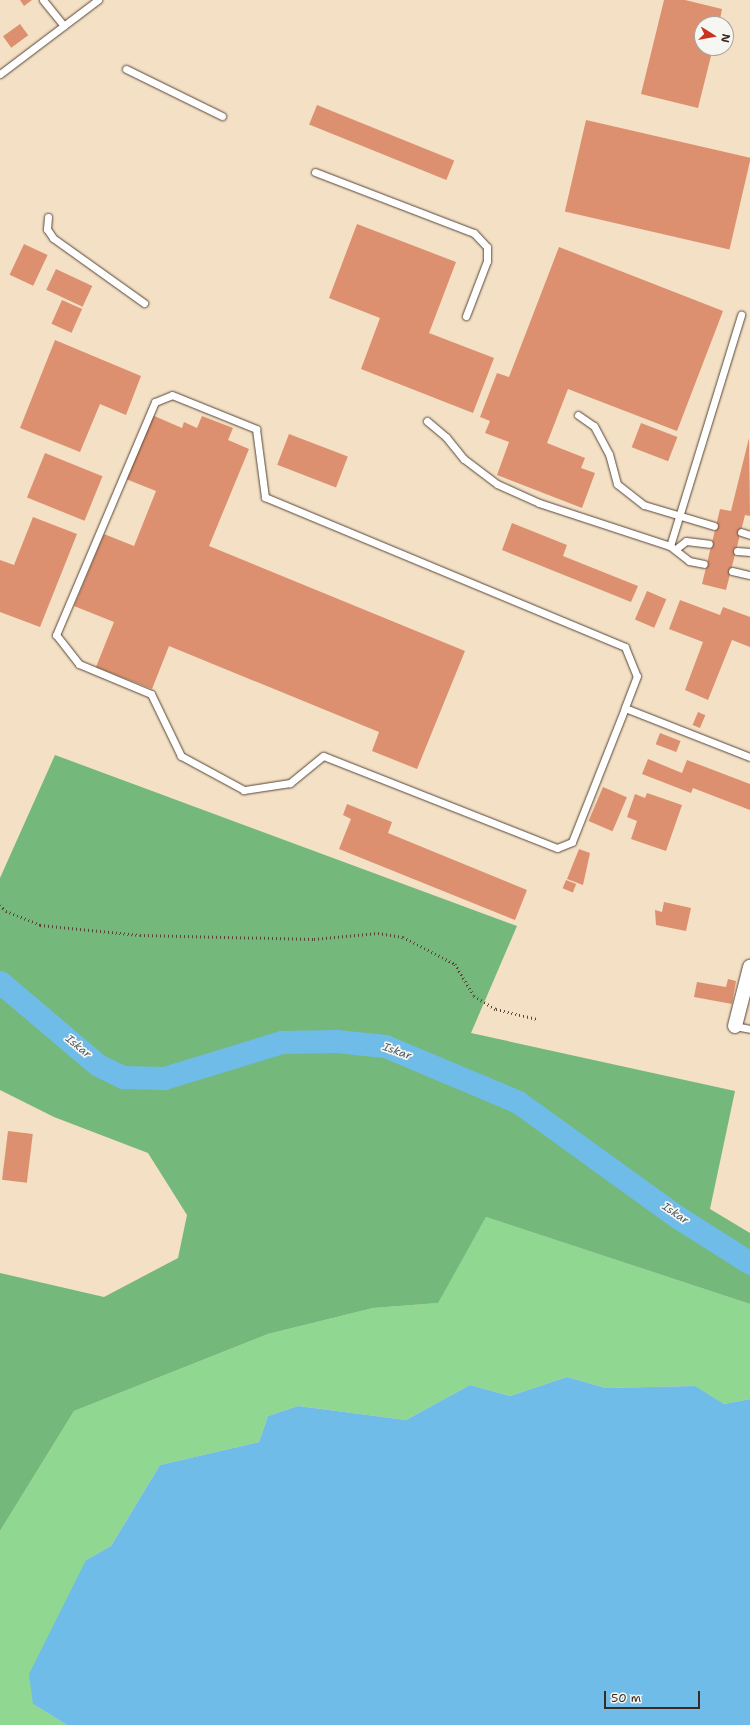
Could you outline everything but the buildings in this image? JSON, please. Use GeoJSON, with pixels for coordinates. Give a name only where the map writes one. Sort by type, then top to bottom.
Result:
{"type":"FeatureCollection","features":[{"type":"Feature","properties":{"kind":"street"},"geometry":{"type":"LineString","coordinates":[[735,1026],[750,967]]}},
{"type":"Feature","properties":{"kind":"lane"},"geometry":{"type":"LineString","coordinates":[[43,0],[64,26]]}},
{"type":"Feature","properties":{"kind":"lane"},"geometry":{"type":"LineString","coordinates":[[0,74],[98,0]]}},
{"type":"Feature","properties":{"kind":"lane"},"geometry":{"type":"LineString","coordinates":[[126,69],[222,116]]}},
{"type":"Feature","properties":{"kind":"lane"},"geometry":{"type":"LineString","coordinates":[[315,172],[474,233],[487,247],[487,261],[466,316]]}},
{"type":"Feature","properties":{"kind":"lane"},"geometry":{"type":"LineString","coordinates":[[48,217],[47,228],[53,238],[144,303]]}},
{"type":"Feature","properties":{"kind":"lane"},"geometry":{"type":"LineString","coordinates":[[674,547],[679,517],[741,315]]}},
{"type":"Feature","properties":{"kind":"lane"},"geometry":{"type":"LineString","coordinates":[[172,395],[256,429],[265,497],[625,647],[637,676],[625,708],[572,842],[557,848],[323,756],[290,783],[244,790],[181,756],[151,694],[79,664],[56,635],[155,402],[172,395]]}},
{"type":"Feature","properties":{"kind":"lane"},"geometry":{"type":"LineString","coordinates":[[578,415],[594,426],[609,454],[617,484],[644,505],[679,517],[714,526]]}},
{"type":"Feature","properties":{"kind":"lane"},"geometry":{"type":"LineString","coordinates":[[426,421],[446,437],[464,459],[497,484],[539,503],[674,547],[685,558],[704,564]]}},
{"type":"Feature","properties":{"kind":"lane"},"geometry":{"type":"LineString","coordinates":[[741,532],[750,535]]}},
{"type":"Feature","properties":{"kind":"lane"},"geometry":{"type":"LineString","coordinates":[[674,547],[686,541],[709,544]]}},
{"type":"Feature","properties":{"kind":"lane"},"geometry":{"type":"LineString","coordinates":[[737,551],[750,552]]}},
{"type":"Feature","properties":{"kind":"lane"},"geometry":{"type":"LineString","coordinates":[[732,571],[750,576]]}},
{"type":"Feature","properties":{"kind":"lane"},"geometry":{"type":"LineString","coordinates":[[625,708],[750,757]]}},
{"type":"Feature","properties":{"kind":"lane"},"geometry":{"type":"LineString","coordinates":[[735,1026],[750,1030]]}},
{"type":"Feature","properties":{"kind":"path"},"geometry":{"type":"LineString","coordinates":[[0,905],[6,911],[40,925],[140,935],[314,940],[378,933],[403,937],[455,964],[474,996],[496,1009],[537,1019]]}},
{"type":"Feature","properties":{"kind":"green space"},"geometry":{"type":"Polygon","coordinates":[[[55,755],[517,926],[471,1033],[735,1091],[710,1209],[750,1233],[750,1304],[486,1217],[438,1303],[373,1308],[268,1334],[74,1411],[0,1531],[0,1273],[104,1297],[178,1258],[187,1215],[148,1153],[54,1117],[0,1090],[0,878],[55,755]]]}},
{"type":"Feature","properties":{"kind":"green space"},"geometry":{"type":"Polygon","coordinates":[[[486,1217],[750,1304],[750,1399],[724,1404],[694,1386],[606,1388],[567,1377],[510,1396],[470,1385],[406,1420],[298,1406],[268,1416],[259,1442],[160,1465],[111,1546],[86,1560],[33,1704],[67,1725],[0,1725],[0,1531],[74,1411],[268,1334],[373,1308],[437,1303],[486,1217]]]}},
{"type":"Feature","properties":{"kind":"water"},"geometry":{"type":"Polygon","coordinates":[[[567,1377],[606,1388],[695,1386],[724,1404],[750,1399],[750,1725],[67,1725],[33,1704],[29,1674],[86,1560],[111,1546],[160,1465],[259,1442],[268,1416],[298,1406],[406,1420],[470,1385],[510,1396],[567,1377]]]}},
{"type":"Feature","properties":{"kind":"waterway","name":"Iskar"},"geometry":{"type":"LineString","coordinates":[[0,982],[98,1065],[123,1077],[164,1078],[282,1042],[336,1041],[385,1046],[518,1102],[676,1216],[750,1263]]}}]}
